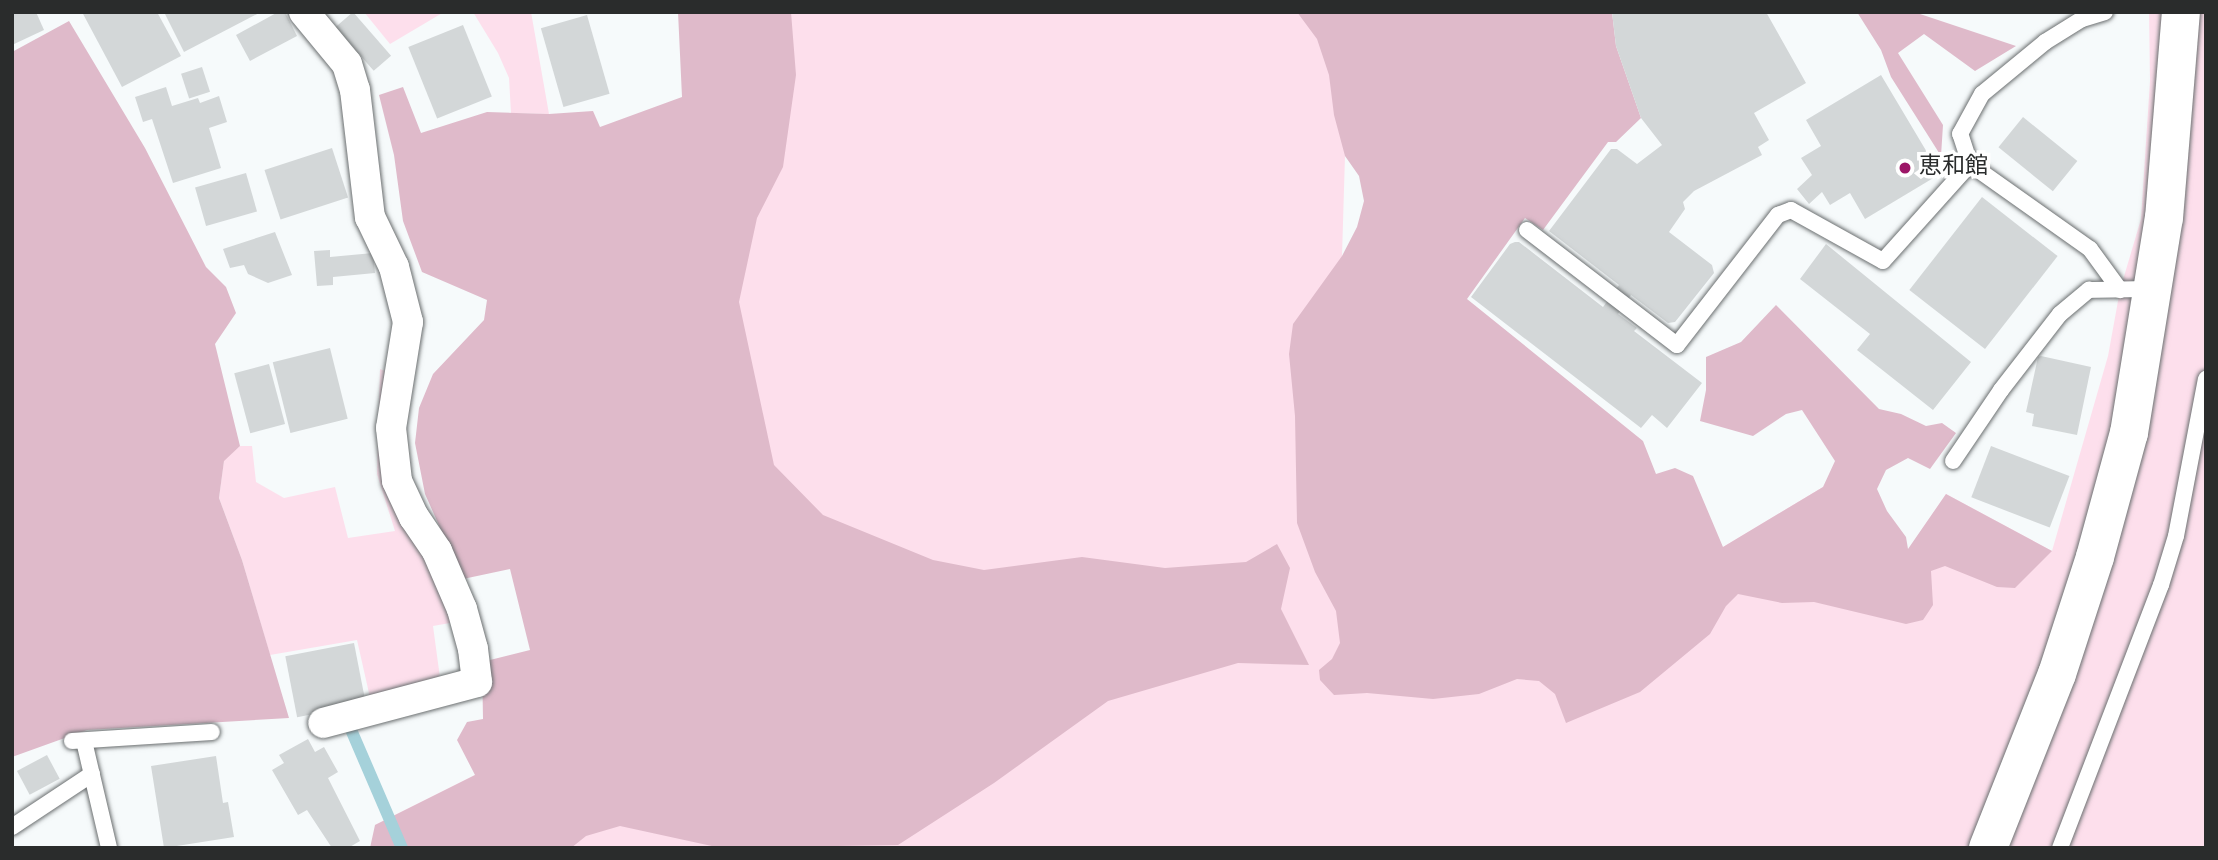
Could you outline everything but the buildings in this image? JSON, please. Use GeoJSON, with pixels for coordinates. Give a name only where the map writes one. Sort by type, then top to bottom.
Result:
{"type":"FeatureCollection","features":[{"type":"Feature","properties":{"kind":"street"},"geometry":{"type":"LineString","coordinates":[[304,12],[347,64],[355,90],[370,217],[394,267],[408,322],[391,428],[397,481],[414,517],[437,551],[462,609],[473,649],[477,682],[323,723]]}},
{"type":"Feature","properties":{"kind":"street"},"geometry":{"type":"LineString","coordinates":[[1988,848],[2057,674],[2095,557],[2129,433],[2137,289],[2164,218],[2181,12]]}},
{"type":"Feature","properties":{"kind":"lane"},"geometry":{"type":"LineString","coordinates":[[2105,12],[2082,19],[2045,42],[1982,94],[1960,134],[1970,164],[2090,249],[2137,289]]}},
{"type":"Feature","properties":{"kind":"lane"},"geometry":{"type":"LineString","coordinates":[[1527,230],[1677,345],[1778,215],[1791,210],[1883,261],[1970,164]]}},
{"type":"Feature","properties":{"kind":"lane"},"geometry":{"type":"LineString","coordinates":[[1953,461],[2001,390],[2060,314],[2089,290],[2137,289]]}},
{"type":"Feature","properties":{"kind":"lane"},"geometry":{"type":"LineString","coordinates":[[2060,848],[2161,584],[2176,536],[2206,379]]}},
{"type":"Feature","properties":{"kind":"lane"},"geometry":{"type":"LineString","coordinates":[[109,848],[92,774],[78,741],[212,732]]}},
{"type":"Feature","properties":{"kind":"lane"},"geometry":{"type":"LineString","coordinates":[[12,827],[92,774]]}},
{"type":"Feature","properties":{"kind":"shaded area"},"geometry":{"type":"Polygon","coordinates":[[[364,12],[444,12],[390,44],[364,12]]]}},
{"type":"Feature","properties":{"kind":"shaded area"},"geometry":{"type":"Polygon","coordinates":[[[473,12],[531,12],[549,114],[511,113],[509,78],[498,53],[473,12]]]}},
{"type":"Feature","properties":{"kind":"shaded area"},"geometry":{"type":"Polygon","coordinates":[[[678,12],[791,12],[796,75],[783,167],[757,218],[739,302],[774,465],[823,515],[933,560],[984,570],[1082,557],[1165,568],[1246,562],[1277,544],[1290,568],[1281,609],[1309,665],[1238,663],[1108,701],[994,783],[898,845],[721,848],[620,826],[586,836],[571,848],[370,848],[375,825],[475,775],[457,740],[467,722],[483,719],[482,662],[530,650],[510,569],[463,579],[425,494],[415,443],[419,408],[433,374],[484,320],[487,300],[422,272],[403,221],[394,155],[379,95],[403,87],[421,133],[487,112],[549,114],[593,111],[600,127],[682,97],[678,12]]]}},
{"type":"Feature","properties":{"kind":"shaded area"},"geometry":{"type":"Polygon","coordinates":[[[744,12],[1339,12],[1345,156],[1342,256],[1713,553],[1823,487],[1908,550],[1946,494],[2052,551],[2108,356],[2120,290],[2141,219],[2150,81],[2149,12],[2206,12],[2206,848],[386,848],[375,825],[475,775],[629,670],[744,12]]]}},
{"type":"Feature","properties":{"kind":"shaded area"},"geometry":{"type":"Polygon","coordinates":[[[1297,12],[1612,12],[1616,46],[1641,118],[1616,142],[1608,142],[1543,230],[1525,218],[1467,299],[1643,441],[1656,474],[1675,468],[1693,476],[1723,547],[1823,487],[1835,461],[1802,410],[1786,414],[1753,436],[1700,421],[1706,390],[1706,357],[1741,342],[1776,305],[1879,409],[1901,414],[1926,426],[1942,423],[1956,433],[1930,469],[1908,458],[1886,470],[1877,489],[1887,511],[1906,537],[1908,549],[1946,494],[2052,551],[2015,588],[1997,587],[1945,566],[1931,571],[1933,605],[1923,620],[1906,624],[1814,602],[1782,603],[1738,594],[1726,606],[1710,634],[1640,692],[1566,723],[1555,694],[1539,681],[1517,679],[1479,694],[1433,699],[1367,693],[1334,695],[1320,680],[1319,670],[1332,659],[1340,643],[1336,611],[1315,572],[1297,523],[1295,416],[1289,354],[1293,324],[1342,256],[1357,227],[1364,201],[1359,176],[1345,156],[1334,115],[1329,75],[1317,39],[1297,12]]]}},
{"type":"Feature","properties":{"kind":"shaded area"},"geometry":{"type":"Polygon","coordinates":[[[1857,12],[1914,12],[2016,46],[1975,71],[1924,34],[1898,53],[1943,125],[1941,156],[1891,77],[1881,50],[1857,12]]]}},
{"type":"Feature","properties":{"kind":"shaded area"},"geometry":{"type":"Polygon","coordinates":[[[69,21],[145,148],[206,267],[226,287],[236,313],[215,344],[240,446],[224,461],[219,498],[242,560],[289,718],[87,730],[12,757],[12,52],[69,21]]]}},
{"type":"Feature","properties":{"kind":"shaded area"},"geometry":{"type":"Polygon","coordinates":[[[380,369],[395,375],[385,430],[461,621],[433,626],[441,685],[371,702],[357,640],[270,655],[242,560],[219,498],[224,460],[240,446],[252,446],[256,482],[284,498],[335,487],[348,538],[395,531],[377,474],[380,369]]]}},
{"type":"Feature","properties":{"kind":"waterway"},"geometry":{"type":"LineString","coordinates":[[358,722],[349,725],[402,848]]}},
{"type":"Feature","properties":{"kind":"place","name":"恵和館"},"geometry":{"type":"Point","coordinates":[1905,168]}}]}
